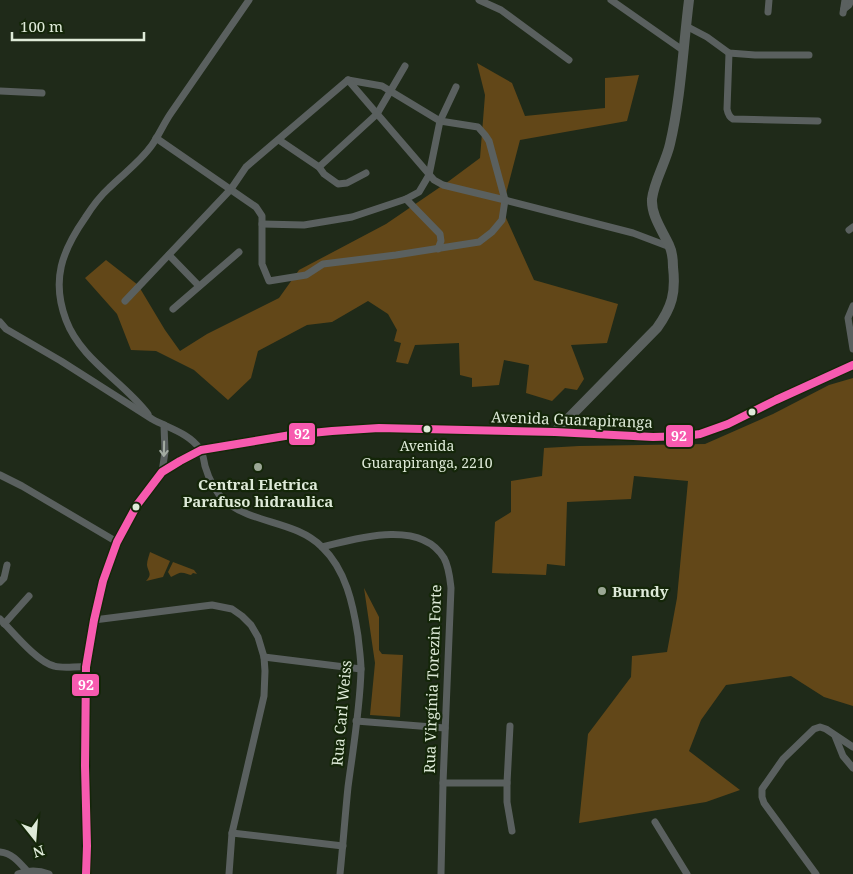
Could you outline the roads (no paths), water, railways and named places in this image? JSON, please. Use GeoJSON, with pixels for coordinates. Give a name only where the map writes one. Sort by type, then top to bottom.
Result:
{"type":"FeatureCollection","features":[{"type":"Feature","properties":{"kind":"main road"},"geometry":{"type":"LineString","coordinates":[[555,432],[657,328],[666,316],[671,304],[675,280],[670,247],[655,217],[652,198],[670,143],[678,98],[689,0]]}},
{"type":"Feature","properties":{"kind":"main road","name":"Avenida Guarapiranga"},"geometry":{"type":"LineString","coordinates":[[86,874],[86,667],[94,620],[117,542],[136,505],[162,472],[201,450],[291,434],[379,428],[555,432],[653,437],[700,434],[728,424],[853,365]]}},
{"type":"Feature","properties":{"kind":"street"},"geometry":{"type":"LineString","coordinates":[[152,419],[139,402],[80,345],[66,322],[59,298],[60,268],[66,249],[75,232],[96,202],[151,147],[171,114],[249,0]]}},
{"type":"Feature","properties":{"kind":"street"},"geometry":{"type":"LineString","coordinates":[[479,0],[501,10],[568,60]]}},
{"type":"Feature","properties":{"kind":"street"},"geometry":{"type":"LineString","coordinates":[[611,0],[684,51]]}},
{"type":"Feature","properties":{"kind":"street"},"geometry":{"type":"LineString","coordinates":[[768,12],[769,0]]}},
{"type":"Feature","properties":{"kind":"street"},"geometry":{"type":"LineString","coordinates":[[845,0],[843,11],[851,0]]}},
{"type":"Feature","properties":{"kind":"street"},"geometry":{"type":"LineString","coordinates":[[686,26],[707,37],[729,53],[809,55]]}},
{"type":"Feature","properties":{"kind":"street"},"geometry":{"type":"LineString","coordinates":[[729,53],[727,109],[728,114],[733,120],[818,121]]}},
{"type":"Feature","properties":{"kind":"street"},"geometry":{"type":"LineString","coordinates":[[319,167],[377,114],[405,66]]}},
{"type":"Feature","properties":{"kind":"street"},"geometry":{"type":"LineString","coordinates":[[156,138],[256,207],[262,216],[262,264],[269,281],[306,275],[323,264],[479,242],[492,232],[502,220],[505,200],[490,142],[485,135],[478,128],[440,121],[382,86],[348,80]]}},
{"type":"Feature","properties":{"kind":"street"},"geometry":{"type":"LineString","coordinates":[[348,80],[429,175],[443,185],[633,233],[670,247]]}},
{"type":"Feature","properties":{"kind":"street"},"geometry":{"type":"LineString","coordinates":[[125,301],[231,189],[246,167],[348,80]]}},
{"type":"Feature","properties":{"kind":"street"},"geometry":{"type":"LineString","coordinates":[[262,224],[304,225],[352,217],[406,199],[419,192],[429,175],[440,121],[456,87]]}},
{"type":"Feature","properties":{"kind":"street"},"geometry":{"type":"LineString","coordinates":[[0,91],[42,93]]}},
{"type":"Feature","properties":{"kind":"street"},"geometry":{"type":"LineString","coordinates":[[279,140],[319,167],[324,174],[338,184],[347,183],[366,173]]}},
{"type":"Feature","properties":{"kind":"street"},"geometry":{"type":"LineString","coordinates":[[406,199],[440,234],[441,241],[438,248]]}},
{"type":"Feature","properties":{"kind":"street"},"geometry":{"type":"LineString","coordinates":[[173,309],[240,252]]}},
{"type":"Feature","properties":{"kind":"street"},"geometry":{"type":"LineString","coordinates":[[169,255],[199,286]]}},
{"type":"Feature","properties":{"kind":"street"},"geometry":{"type":"LineString","coordinates":[[853,306],[848,318],[853,349]]}},
{"type":"Feature","properties":{"kind":"street"},"geometry":{"type":"LineString","coordinates":[[0,322],[6,330],[61,361],[152,419],[177,430],[194,441],[201,450]]}},
{"type":"Feature","properties":{"kind":"street"},"geometry":{"type":"LineString","coordinates":[[162,472],[165,452],[164,425]]}},
{"type":"Feature","properties":{"kind":"street","name":"Rua Carl Weiss"},"geometry":{"type":"LineString","coordinates":[[201,450],[213,486],[224,500],[236,509],[295,530],[322,546],[344,579],[350,596],[356,621],[361,669],[340,874]]}},
{"type":"Feature","properties":{"kind":"street"},"geometry":{"type":"LineString","coordinates":[[0,475],[117,542]]}},
{"type":"Feature","properties":{"kind":"street","name":"Rua Virgínia Torezin Forte"},"geometry":{"type":"LineString","coordinates":[[322,546],[363,537],[405,535],[419,538],[430,544],[439,551],[445,560],[451,588],[440,874]]}},
{"type":"Feature","properties":{"kind":"street"},"geometry":{"type":"LineString","coordinates":[[0,582],[4,578],[7,566]]}},
{"type":"Feature","properties":{"kind":"street"},"geometry":{"type":"LineString","coordinates":[[29,596],[2,621],[45,662],[55,666],[86,667]]}},
{"type":"Feature","properties":{"kind":"street"},"geometry":{"type":"LineString","coordinates":[[94,620],[212,605],[232,609],[242,616],[258,637],[264,657],[264,696],[232,833],[229,874]]}},
{"type":"Feature","properties":{"kind":"street"},"geometry":{"type":"LineString","coordinates":[[264,657],[361,669]]}},
{"type":"Feature","properties":{"kind":"street"},"geometry":{"type":"LineString","coordinates":[[356,721],[445,728]]}},
{"type":"Feature","properties":{"kind":"street"},"geometry":{"type":"LineString","coordinates":[[510,726],[507,802],[512,831]]}},
{"type":"Feature","properties":{"kind":"street"},"geometry":{"type":"LineString","coordinates":[[816,874],[764,803],[761,793],[762,789],[783,759],[814,729],[820,727],[826,729],[853,747]]}},
{"type":"Feature","properties":{"kind":"street"},"geometry":{"type":"LineString","coordinates":[[834,735],[843,756],[853,768]]}},
{"type":"Feature","properties":{"kind":"street"},"geometry":{"type":"LineString","coordinates":[[443,783],[507,783]]}},
{"type":"Feature","properties":{"kind":"street"},"geometry":{"type":"LineString","coordinates":[[655,822],[687,874]]}},
{"type":"Feature","properties":{"kind":"street"},"geometry":{"type":"LineString","coordinates":[[232,833],[343,846]]}},
{"type":"Feature","properties":{"kind":"street"},"geometry":{"type":"LineString","coordinates":[[0,852],[8,852],[27,871]]}},
{"type":"Feature","properties":{"kind":"street"},"geometry":{"type":"LineString","coordinates":[[18,874],[27,871],[49,874]]}},
{"type":"Feature","properties":{"kind":"place","name":"Avenida Guarapiranga, 2210"},"geometry":{"type":"Point","coordinates":[427,429]}},
{"type":"Feature","properties":{"kind":"place","name":"Central Eletrica Parafuso hidraulica"},"geometry":{"type":"Point","coordinates":[258,467]}},
{"type":"Feature","properties":{"kind":"place","name":"Burndy"},"geometry":{"type":"Point","coordinates":[602,591]}}]}
